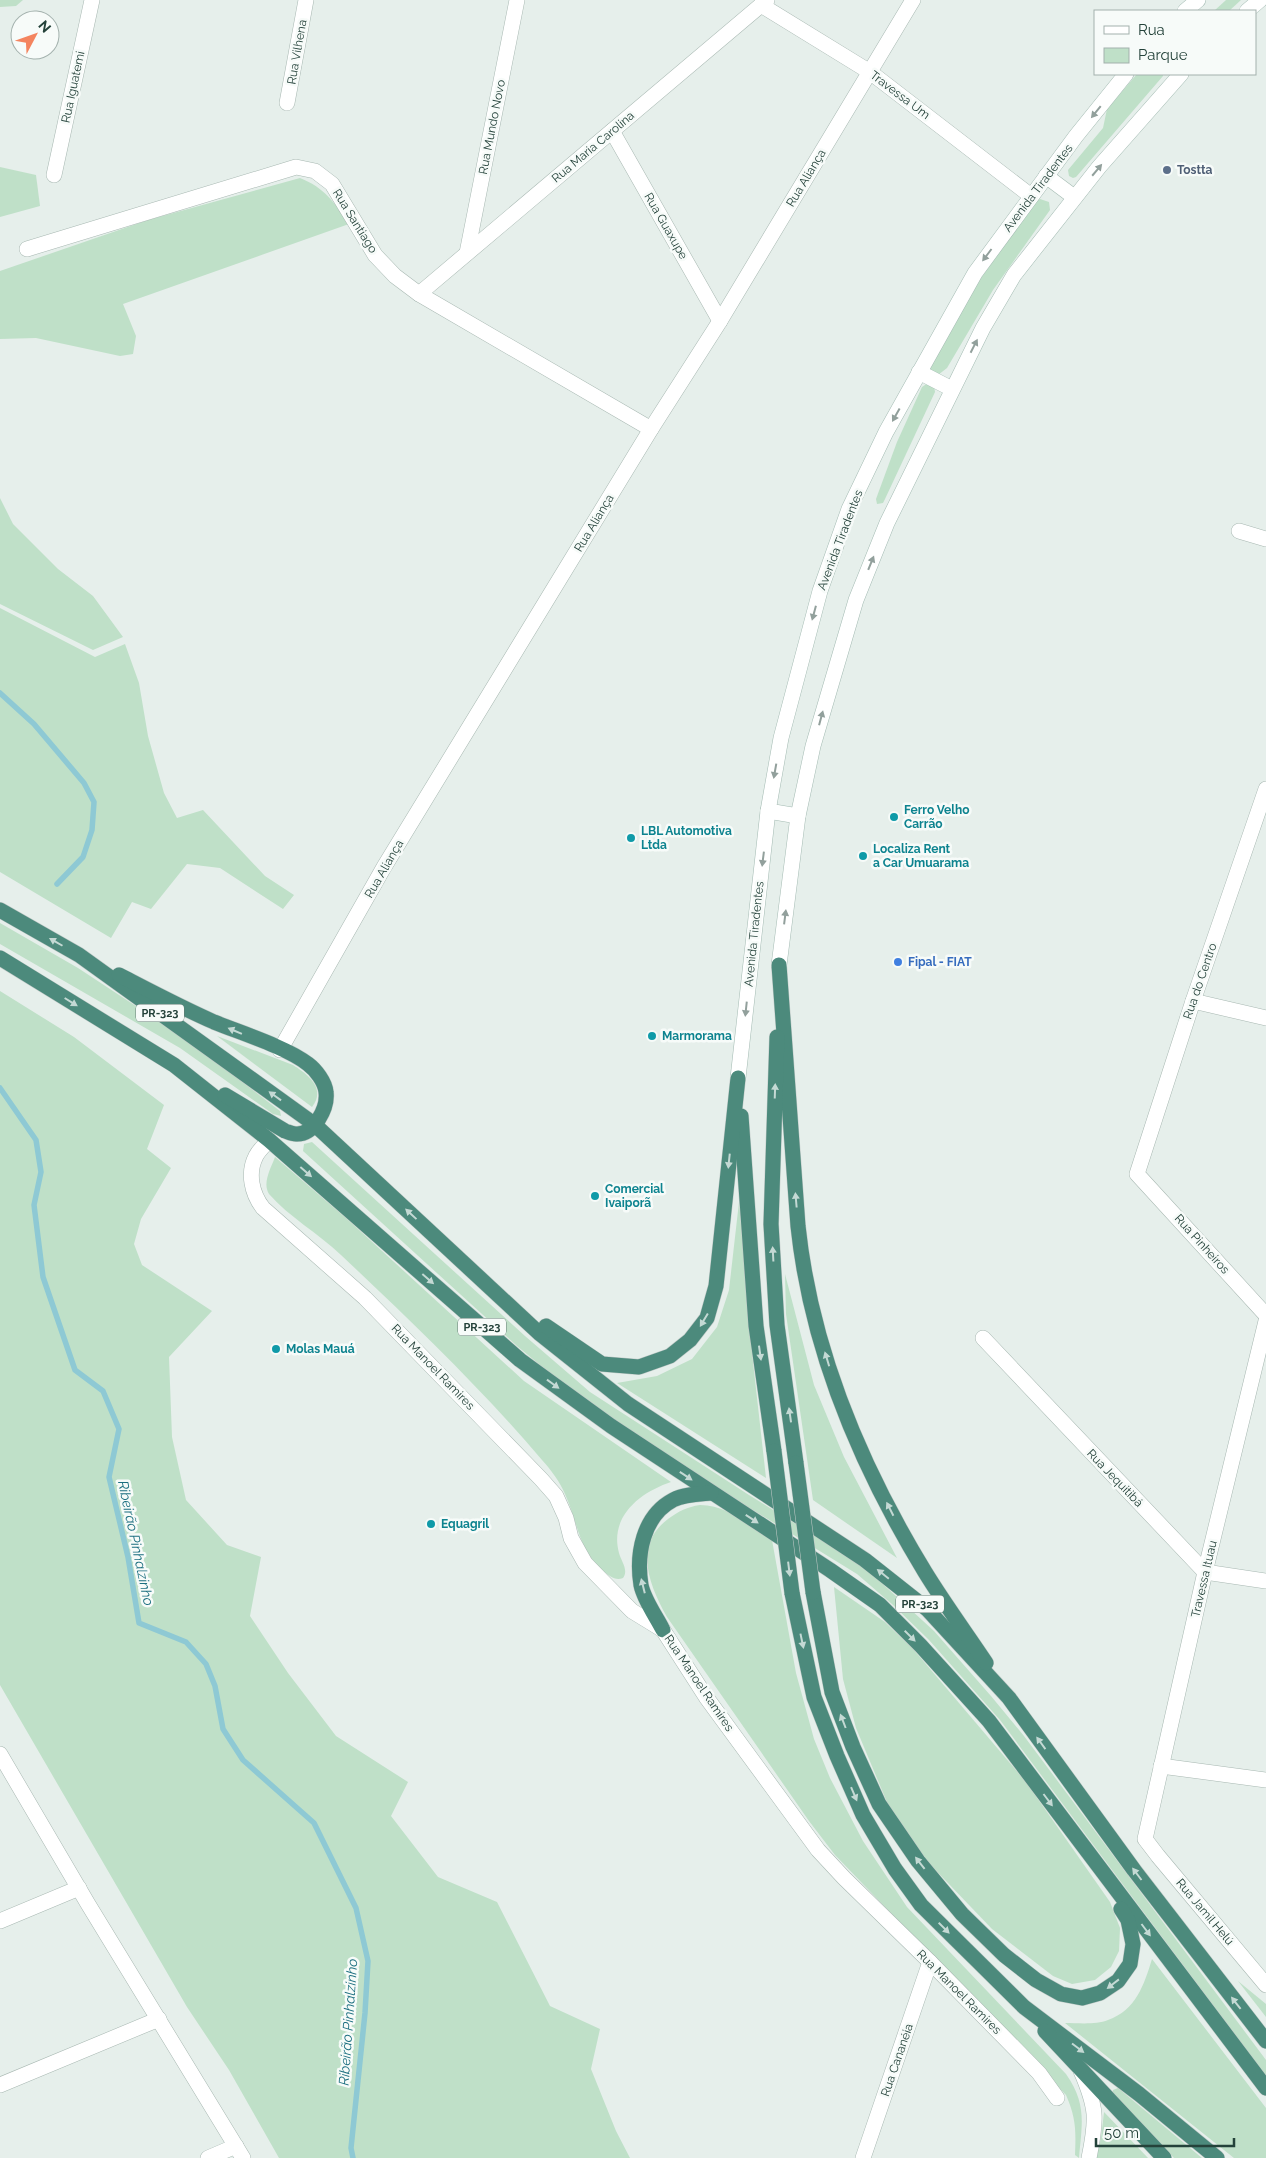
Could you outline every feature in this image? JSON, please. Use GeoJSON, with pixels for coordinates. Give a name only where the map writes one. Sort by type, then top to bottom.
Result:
{"type":"FeatureCollection","features":[{"type":"Feature","properties":{"kind":"highway","name":"PR-323"},"geometry":{"type":"LineString","coordinates":[[0,910],[80,955],[314,1124],[540,1334],[628,1404],[865,1560],[927,1610],[1009,1698],[1134,1870],[1266,2041]]}},
{"type":"Feature","properties":{"kind":"highway"},"geometry":{"type":"LineString","coordinates":[[80,955],[212,1021],[308,1064],[320,1076],[326,1092],[324,1110],[314,1124],[305,1132],[269,1140]]}},
{"type":"Feature","properties":{"kind":"highway","name":"PR-323"},"geometry":{"type":"LineString","coordinates":[[0,958],[174,1065],[269,1140],[520,1360],[611,1426],[830,1570],[880,1606],[921,1646],[989,1722],[1266,2088]]}},
{"type":"Feature","properties":{"kind":"highway"},"geometry":{"type":"LineString","coordinates":[[779,965],[771,1178],[771,1224],[777,1325],[813,1592],[832,1692],[853,1747],[879,1804],[918,1861],[962,1914],[1004,1955],[1036,1980],[1061,1994],[1082,1998],[1100,1993],[1118,1981],[1130,1964],[1133,1944],[1128,1920],[1074,1836]]}},
{"type":"Feature","properties":{"kind":"highway"},"geometry":{"type":"LineString","coordinates":[[779,965],[791,1106],[794,1186],[802,1266],[813,1315],[828,1364],[844,1412],[894,1516],[924,1571],[1009,1698]]}},
{"type":"Feature","properties":{"kind":"highway"},"geometry":{"type":"LineString","coordinates":[[174,1065],[285,1131],[295,1134]]}},
{"type":"Feature","properties":{"kind":"highway"},"geometry":{"type":"LineString","coordinates":[[472,1270],[556,1334],[602,1364],[639,1367],[670,1356],[690,1340],[707,1318],[716,1286],[738,1078]]}},
{"type":"Feature","properties":{"kind":"highway"},"geometry":{"type":"LineString","coordinates":[[738,1078],[756,1326],[792,1593],[814,1697],[863,1815],[895,1869],[921,1905],[1024,2008],[1164,2158]]}},
{"type":"Feature","properties":{"kind":"highway"},"geometry":{"type":"LineString","coordinates":[[663,1630],[641,1586],[639,1558],[644,1533],[661,1508],[674,1500],[711,1492]]}},
{"type":"Feature","properties":{"kind":"highway"},"geometry":{"type":"LineString","coordinates":[[1024,2008],[1139,2094],[1217,2158]]}},
{"type":"Feature","properties":{"kind":"street","name":"Rua Iguatemi"},"geometry":{"type":"LineString","coordinates":[[54,175],[92,0]]}},
{"type":"Feature","properties":{"kind":"street","name":"Rua Vilhena"},"geometry":{"type":"LineString","coordinates":[[287,103],[306,0]]}},
{"type":"Feature","properties":{"kind":"street","name":"Rua Mundo Novo"},"geometry":{"type":"LineString","coordinates":[[467,253],[517,0]]}},
{"type":"Feature","properties":{"kind":"street","name":"Rua Aliança"},"geometry":{"type":"LineString","coordinates":[[280,1050],[384,867],[651,429],[720,321],[913,0]]}},
{"type":"Feature","properties":{"kind":"street"},"geometry":{"type":"LineString","coordinates":[[1186,10],[1198,0]]}},
{"type":"Feature","properties":{"kind":"street"},"geometry":{"type":"LineString","coordinates":[[1248,10],[1260,0]]}},
{"type":"Feature","properties":{"kind":"street","name":"Rua Maria Carolina"},"geometry":{"type":"LineString","coordinates":[[419,294],[764,3]]}},
{"type":"Feature","properties":{"kind":"street","name":"Travessa Um"},"geometry":{"type":"LineString","coordinates":[[764,3],[870,72],[1032,196]]}},
{"type":"Feature","properties":{"kind":"street","name":"Avenida Tiradentes"},"geometry":{"type":"LineString","coordinates":[[738,1078],[768,811],[781,738],[820,591],[849,509],[886,432],[975,272],[1046,176],[1125,75]]}},
{"type":"Feature","properties":{"kind":"street"},"geometry":{"type":"LineString","coordinates":[[779,965],[798,816],[813,746],[856,600],[887,523],[983,328],[1014,275],[1074,198],[1180,75]]}},
{"type":"Feature","properties":{"kind":"street","name":"Rua Guaxupe"},"geometry":{"type":"LineString","coordinates":[[612,131],[720,321]]}},
{"type":"Feature","properties":{"kind":"street","name":"Rua Santiago"},"geometry":{"type":"LineString","coordinates":[[27,249],[296,167],[316,171],[332,184],[375,255],[395,276],[419,294],[651,429]]}},
{"type":"Feature","properties":{"kind":"street"},"geometry":{"type":"LineString","coordinates":[[1046,176],[1074,198]]}},
{"type":"Feature","properties":{"kind":"street"},"geometry":{"type":"LineString","coordinates":[[920,372],[952,389]]}},
{"type":"Feature","properties":{"kind":"street"},"geometry":{"type":"LineString","coordinates":[[1239,531],[1266,539]]}},
{"type":"Feature","properties":{"kind":"street","name":"Rua do Centro"},"geometry":{"type":"LineString","coordinates":[[1137,1174],[1193,1001],[1265,793]]}},
{"type":"Feature","properties":{"kind":"street"},"geometry":{"type":"LineString","coordinates":[[768,811],[798,816]]}},
{"type":"Feature","properties":{"kind":"street"},"geometry":{"type":"LineString","coordinates":[[1193,1001],[1266,1018]]}},
{"type":"Feature","properties":{"kind":"street","name":"Rua Manoel Ramires"},"geometry":{"type":"LineString","coordinates":[[269,1140],[256,1156],[250,1179],[256,1200],[365,1298],[527,1463],[556,1496],[566,1518],[571,1538],[585,1562],[632,1612],[663,1630],[706,1697],[818,1850],[1039,2073],[1057,2098]]}},
{"type":"Feature","properties":{"kind":"street","name":"Rua Pinheiros"},"geometry":{"type":"LineString","coordinates":[[1137,1174],[1266,1315]]}},
{"type":"Feature","properties":{"kind":"street","name":"Travessa Ituau"},"geometry":{"type":"LineString","coordinates":[[1145,1838],[1205,1572],[1266,1320]]}},
{"type":"Feature","properties":{"kind":"street","name":"Rua Jequitibá"},"geometry":{"type":"LineString","coordinates":[[983,1338],[1205,1572]]}},
{"type":"Feature","properties":{"kind":"street"},"geometry":{"type":"LineString","coordinates":[[1205,1572],[1266,1581]]}},
{"type":"Feature","properties":{"kind":"street"},"geometry":{"type":"LineString","coordinates":[[0,1756],[239,2152],[208,2158]]}},
{"type":"Feature","properties":{"kind":"street"},"geometry":{"type":"LineString","coordinates":[[1161,1766],[1266,1780]]}},
{"type":"Feature","properties":{"kind":"street","name":"Rua Jamil Helú"},"geometry":{"type":"LineString","coordinates":[[1145,1838],[1266,1985]]}},
{"type":"Feature","properties":{"kind":"street"},"geometry":{"type":"LineString","coordinates":[[0,1921],[79,1888]]}},
{"type":"Feature","properties":{"kind":"street","name":"Rua Cananéia"},"geometry":{"type":"LineString","coordinates":[[863,2158],[930,1962]]}},
{"type":"Feature","properties":{"kind":"street"},"geometry":{"type":"LineString","coordinates":[[0,2085],[158,2019]]}},
{"type":"Feature","properties":{"kind":"street"},"geometry":{"type":"LineString","coordinates":[[1081,2071],[1092,2097],[1095,2119],[1089,2158]]}},
{"type":"Feature","properties":{"kind":"green space"},"geometry":{"type":"Polygon","coordinates":[[[0,0],[23,0],[16,6],[0,7],[0,0]]]}},
{"type":"Feature","properties":{"kind":"green space"},"geometry":{"type":"Polygon","coordinates":[[[1226,0],[1241,0],[1230,10],[1215,10],[1226,0]]]}},
{"type":"Feature","properties":{"kind":"green space"},"geometry":{"type":"Polygon","coordinates":[[[1136,75],[1163,75],[1076,177],[1069,176],[1068,170],[1103,128],[1107,109],[1136,75]]]}},
{"type":"Feature","properties":{"kind":"green space"},"geometry":{"type":"Polygon","coordinates":[[[0,167],[36,175],[40,206],[0,217],[0,167]]]}},
{"type":"Feature","properties":{"kind":"green space"},"geometry":{"type":"Polygon","coordinates":[[[300,178],[323,191],[349,224],[123,304],[136,336],[133,354],[120,356],[36,338],[0,339],[0,271],[148,220],[300,178]]]}},
{"type":"Feature","properties":{"kind":"green space"},"geometry":{"type":"Polygon","coordinates":[[[1040,199],[1049,202],[1050,210],[993,290],[947,368],[938,375],[930,371],[930,366],[981,278],[1036,201],[1040,199]]]}},
{"type":"Feature","properties":{"kind":"green space"},"geometry":{"type":"Polygon","coordinates":[[[928,383],[934,385],[935,392],[883,503],[877,504],[876,499],[897,442],[922,387],[928,383]]]}},
{"type":"Feature","properties":{"kind":"green space"},"geometry":{"type":"Polygon","coordinates":[[[0,498],[13,524],[58,569],[93,596],[123,637],[93,650],[0,604],[0,498]]]}},
{"type":"Feature","properties":{"kind":"green space"},"geometry":{"type":"Polygon","coordinates":[[[0,608],[95,657],[125,644],[139,683],[148,736],[164,793],[177,818],[203,810],[265,876],[294,895],[283,909],[220,868],[187,864],[151,909],[132,902],[111,938],[0,872],[0,608]]]}},
{"type":"Feature","properties":{"kind":"green space"},"geometry":{"type":"Polygon","coordinates":[[[0,923],[78,968],[186,1039],[280,1111],[281,1116],[273,1114],[180,1048],[0,944],[0,923]]]}},
{"type":"Feature","properties":{"kind":"green space"},"geometry":{"type":"Polygon","coordinates":[[[0,991],[74,1037],[164,1105],[147,1149],[171,1168],[141,1219],[134,1244],[142,1265],[212,1311],[169,1357],[172,1437],[186,1500],[227,1545],[261,1557],[250,1616],[288,1673],[336,1736],[408,1782],[391,1816],[438,1877],[497,1902],[550,2006],[600,2029],[591,2069],[616,2131],[630,2158],[279,2158],[229,2070],[187,2007],[0,1685],[0,991]]]}},
{"type":"Feature","properties":{"kind":"green space"},"geometry":{"type":"Polygon","coordinates":[[[217,1036],[299,1069],[310,1078],[316,1088],[316,1100],[312,1107],[217,1036]]]}},
{"type":"Feature","properties":{"kind":"green space"},"geometry":{"type":"Polygon","coordinates":[[[312,1142],[525,1336],[590,1392],[749,1495],[862,1565],[934,1631],[1024,1736],[1266,2060],[1266,2076],[1000,1720],[929,1640],[857,1574],[745,1505],[584,1401],[517,1346],[303,1151],[304,1144],[312,1142]]]}},
{"type":"Feature","properties":{"kind":"green space"},"geometry":{"type":"Polygon","coordinates":[[[275,1157],[346,1218],[524,1381],[671,1482],[660,1486],[639,1499],[623,1517],[617,1540],[619,1553],[625,1569],[623,1578],[617,1579],[603,1571],[588,1554],[558,1481],[519,1433],[470,1380],[341,1255],[285,1210],[269,1194],[266,1185],[275,1157]]]}},
{"type":"Feature","properties":{"kind":"green space"},"geometry":{"type":"Polygon","coordinates":[[[739,1202],[753,1362],[766,1478],[617,1383],[657,1376],[692,1359],[717,1327],[729,1290],[739,1202]]]}},
{"type":"Feature","properties":{"kind":"green space"},"geometry":{"type":"Polygon","coordinates":[[[785,1274],[814,1385],[844,1457],[897,1558],[813,1500],[786,1314],[785,1274]]]}},
{"type":"Feature","properties":{"kind":"green space"},"geometry":{"type":"Polygon","coordinates":[[[700,1505],[720,1508],[729,1512],[772,1540],[796,1673],[814,1739],[830,1778],[863,1841],[907,1907],[1066,2074],[1077,2095],[1082,2114],[1079,2158],[1075,2155],[1075,2124],[1066,2095],[835,1855],[809,1821],[660,1605],[650,1579],[648,1566],[648,1553],[651,1541],[657,1529],[668,1519],[683,1510],[700,1505]]]}},
{"type":"Feature","properties":{"kind":"green space"},"geometry":{"type":"Polygon","coordinates":[[[834,1587],[885,1622],[914,1650],[1026,1782],[1110,1902],[1120,1928],[1119,1951],[1111,1967],[1095,1980],[1072,1984],[1053,1976],[992,1929],[923,1857],[889,1807],[856,1728],[843,1679],[834,1587]]]}},
{"type":"Feature","properties":{"kind":"green space"},"geometry":{"type":"Polygon","coordinates":[[[1152,1959],[1266,2108],[1266,2158],[1234,2158],[1065,2023],[1098,2023],[1118,2016],[1138,1996],[1152,1959]]]}},
{"type":"Feature","properties":{"kind":"green space"},"geometry":{"type":"Polygon","coordinates":[[[1238,1981],[1266,2004],[1266,2017],[1238,1981]]]}},
{"type":"Feature","properties":{"kind":"green space"},"geometry":{"type":"Polygon","coordinates":[[[1118,2088],[1202,2158],[1174,2158],[1112,2094],[1113,2090],[1118,2088]]]}},
{"type":"Feature","properties":{"kind":"green space"},"geometry":{"type":"Polygon","coordinates":[[[1104,2112],[1148,2158],[1096,2158],[1104,2112]]]}},
{"type":"Feature","properties":{"kind":"waterway","name":"Ribeirão Pinhalzinho"},"geometry":{"type":"LineString","coordinates":[[0,693],[34,724],[84,783],[94,802],[92,830],[83,857],[57,884]]}},
{"type":"Feature","properties":{"kind":"waterway","name":"Ribeirão Pinhalzinho"},"geometry":{"type":"LineString","coordinates":[[0,1088],[36,1140],[41,1172],[34,1205],[43,1277],[75,1370],[103,1391],[119,1429],[109,1477],[128,1557],[139,1623],[186,1642],[206,1664],[215,1686],[223,1729],[243,1760],[314,1823],[356,1908],[368,1961],[365,2013],[351,2148],[353,2158]]}},
{"type":"Feature","properties":{"kind":"place","name":"Tostta"},"geometry":{"type":"Point","coordinates":[1167,170]}},
{"type":"Feature","properties":{"kind":"place","name":"Ferro Velho Carrão"},"geometry":{"type":"Point","coordinates":[894,817]}},
{"type":"Feature","properties":{"kind":"place","name":"LBL Automotiva Ltda"},"geometry":{"type":"Point","coordinates":[631,838]}},
{"type":"Feature","properties":{"kind":"place","name":"Localiza Rent a Car Umuarama"},"geometry":{"type":"Point","coordinates":[863,856]}},
{"type":"Feature","properties":{"kind":"place","name":"Fipal - FIAT"},"geometry":{"type":"Point","coordinates":[898,962]}},
{"type":"Feature","properties":{"kind":"place","name":"Marmorama"},"geometry":{"type":"Point","coordinates":[652,1036]}},
{"type":"Feature","properties":{"kind":"place","name":"Comercial Ivaiporã"},"geometry":{"type":"Point","coordinates":[595,1196]}},
{"type":"Feature","properties":{"kind":"place","name":"Molas Mauá"},"geometry":{"type":"Point","coordinates":[276,1349]}},
{"type":"Feature","properties":{"kind":"place","name":"Equagril"},"geometry":{"type":"Point","coordinates":[431,1524]}}]}
